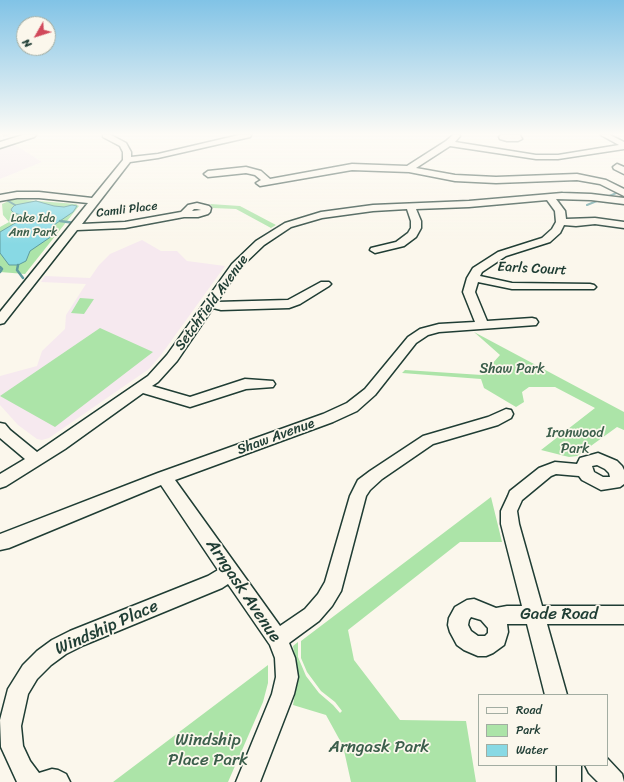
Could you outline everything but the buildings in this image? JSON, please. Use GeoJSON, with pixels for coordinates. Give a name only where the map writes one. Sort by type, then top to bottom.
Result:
{"type":"FeatureCollection","features":[{"type":"Feature","properties":{"kind":"street"},"geometry":{"type":"LineString","coordinates":[[0,319],[118,171]]}},
{"type":"Feature","properties":{"kind":"street"},"geometry":{"type":"LineString","coordinates":[[208,174],[232,171]]}},
{"type":"Feature","properties":{"kind":"street"},"geometry":{"type":"LineString","coordinates":[[252,171],[258,173],[264,182],[330,171]]}},
{"type":"Feature","properties":{"kind":"street"},"geometry":{"type":"LineString","coordinates":[[418,171],[455,178],[496,180],[577,177],[591,179],[613,186],[624,193]]}},
{"type":"Feature","properties":{"kind":"street"},"geometry":{"type":"LineString","coordinates":[[613,186],[624,183]]}},
{"type":"Feature","properties":{"kind":"street"},"geometry":{"type":"LineString","coordinates":[[0,198],[17,195],[39,195],[94,200]]}},
{"type":"Feature","properties":{"kind":"street"},"geometry":{"type":"LineString","coordinates":[[482,325],[469,292],[477,270],[488,261],[502,254],[546,240],[556,232],[561,222],[560,211],[549,197]]}},
{"type":"Feature","properties":{"kind":"street","name":"Setchfield Avenue"},"geometry":{"type":"LineString","coordinates":[[0,482],[37,460],[142,388],[166,366],[236,266],[269,236],[283,228],[303,220],[338,212],[373,208],[483,204],[549,197],[583,197],[624,201]]}},
{"type":"Feature","properties":{"kind":"street"},"geometry":{"type":"LineString","coordinates":[[375,250],[400,244],[412,235],[416,228],[416,221],[411,207]]}},
{"type":"Feature","properties":{"kind":"street","name":"Camli Place"},"geometry":{"type":"LineString","coordinates":[[73,228],[125,225],[184,214]]}},
{"type":"Feature","properties":{"kind":"street"},"geometry":{"type":"LineString","coordinates":[[561,222],[576,223],[595,221],[624,225]]}},
{"type":"Feature","properties":{"kind":"street","name":"Earls Court"},"geometry":{"type":"LineString","coordinates":[[473,278],[512,286],[590,287]]}},
{"type":"Feature","properties":{"kind":"street"},"geometry":{"type":"LineString","coordinates":[[209,304],[221,306],[289,304],[296,302],[325,284]]}},
{"type":"Feature","properties":{"kind":"street","name":"Shaw Avenue"},"geometry":{"type":"LineString","coordinates":[[0,542],[9,540],[164,478],[328,418],[352,407],[370,392],[412,340],[424,332],[438,328],[532,322]]}},
{"type":"Feature","properties":{"kind":"street"},"geometry":{"type":"LineString","coordinates":[[142,388],[190,402],[245,384],[268,384]]}},
{"type":"Feature","properties":{"kind":"street"},"geometry":{"type":"LineString","coordinates":[[277,639],[312,615],[325,600],[334,585],[358,496],[364,485],[376,475],[428,440],[493,421],[506,414]]}},
{"type":"Feature","properties":{"kind":"street"},"geometry":{"type":"LineString","coordinates":[[0,428],[5,434],[37,460]]}},
{"type":"Feature","properties":{"kind":"street"},"geometry":{"type":"LineString","coordinates":[[556,694],[510,524],[509,511],[516,496],[545,472],[555,468],[584,471]]}},
{"type":"Feature","properties":{"kind":"street","name":"Arngask Avenue"},"geometry":{"type":"LineString","coordinates":[[164,478],[277,639],[285,658],[287,677],[283,694],[248,782]]}},
{"type":"Feature","properties":{"kind":"street","name":"Windship Place"},"geometry":{"type":"LineString","coordinates":[[31,782],[22,769],[12,747],[10,726],[14,706],[20,689],[30,672],[49,654],[77,638],[215,582],[231,572]]}},
{"type":"Feature","properties":{"kind":"street","name":"Gade Road"},"geometry":{"type":"LineString","coordinates":[[494,618],[534,615],[624,615]]}},
{"type":"Feature","properties":{"kind":"street"},"geometry":{"type":"LineString","coordinates":[[569,766],[570,782]]}},
{"type":"Feature","properties":{"kind":"street"},"geometry":{"type":"LineString","coordinates":[[598,766],[614,782]]}},
{"type":"Feature","properties":{"kind":"street"},"geometry":{"type":"LineString","coordinates":[[47,782],[58,782]]}},
{"type":"Feature","properties":{"kind":"shaded area"},"geometry":{"type":"Polygon","coordinates":[[[0,171],[19,171],[0,179],[0,171]]]}},
{"type":"Feature","properties":{"kind":"shaded area"},"geometry":{"type":"Polygon","coordinates":[[[142,240],[161,251],[177,251],[187,261],[225,266],[161,355],[149,369],[49,438],[42,440],[37,439],[18,425],[0,405],[0,376],[37,366],[42,351],[65,329],[66,315],[86,284],[41,282],[45,276],[90,278],[99,265],[110,254],[142,240]]]}},
{"type":"Feature","properties":{"kind":"green space","name":"Lake Ida Ann Park"},"geometry":{"type":"Polygon","coordinates":[[[13,199],[76,204],[79,206],[25,274],[0,272],[0,227],[9,222],[3,215],[2,204],[13,199]]]}},
{"type":"Feature","properties":{"kind":"green space"},"geometry":{"type":"Polygon","coordinates":[[[210,204],[240,206],[276,225],[271,228],[236,209],[213,208],[210,204]]]}},
{"type":"Feature","properties":{"kind":"green space"},"geometry":{"type":"Polygon","coordinates":[[[80,298],[94,299],[84,314],[71,313],[80,298]]]}},
{"type":"Feature","properties":{"kind":"green space"},"geometry":{"type":"Polygon","coordinates":[[[100,328],[153,352],[55,427],[0,396],[100,328]]]}},
{"type":"Feature","properties":{"kind":"green space"},"geometry":{"type":"Polygon","coordinates":[[[474,332],[624,412],[624,430],[617,427],[577,456],[569,457],[541,450],[595,408],[555,387],[529,387],[522,392],[524,402],[516,407],[484,388],[481,379],[402,373],[405,370],[482,375],[500,355],[474,332]]]}},
{"type":"Feature","properties":{"kind":"green space","name":"Arngask Park"},"geometry":{"type":"Polygon","coordinates":[[[491,497],[502,542],[460,542],[348,630],[354,660],[400,720],[466,721],[476,782],[351,782],[343,746],[326,715],[293,705],[298,671],[293,646],[298,642],[298,657],[306,676],[319,693],[340,713],[342,711],[335,702],[321,691],[307,672],[301,658],[301,641],[491,497]]]}},
{"type":"Feature","properties":{"kind":"green space","name":"Windship Place Park"},"geometry":{"type":"Polygon","coordinates":[[[268,665],[268,683],[263,702],[228,782],[113,782],[268,665]]]}},
{"type":"Feature","properties":{"kind":"water","name":"Lake Ida Ann Park"},"geometry":{"type":"Polygon","coordinates":[[[36,201],[54,206],[77,206],[73,212],[50,229],[56,232],[55,234],[30,251],[26,261],[18,265],[9,265],[0,253],[0,232],[22,219],[21,215],[14,213],[11,210],[15,205],[36,201]]]}},
{"type":"Feature","properties":{"kind":"waterway"},"geometry":{"type":"LineString","coordinates":[[587,205],[624,190]]}},
{"type":"Feature","properties":{"kind":"waterway"},"geometry":{"type":"LineString","coordinates":[[0,196],[15,205]]}},
{"type":"Feature","properties":{"kind":"waterway"},"geometry":{"type":"LineString","coordinates":[[60,221],[75,223]]}},
{"type":"Feature","properties":{"kind":"waterway"},"geometry":{"type":"LineString","coordinates":[[18,265],[17,270],[23,278]]}},
{"type":"Feature","properties":{"kind":"waterway"},"geometry":{"type":"LineString","coordinates":[[0,267],[2,269],[0,272]]}},
{"type":"Feature","properties":{"kind":"park label","name":"Shaw Park"},"geometry":{"type":"Point","coordinates":[512,369]}},
{"type":"Feature","properties":{"kind":"park label","name":"Ironwood Park"},"geometry":{"type":"Point","coordinates":[575,442]}}]}
